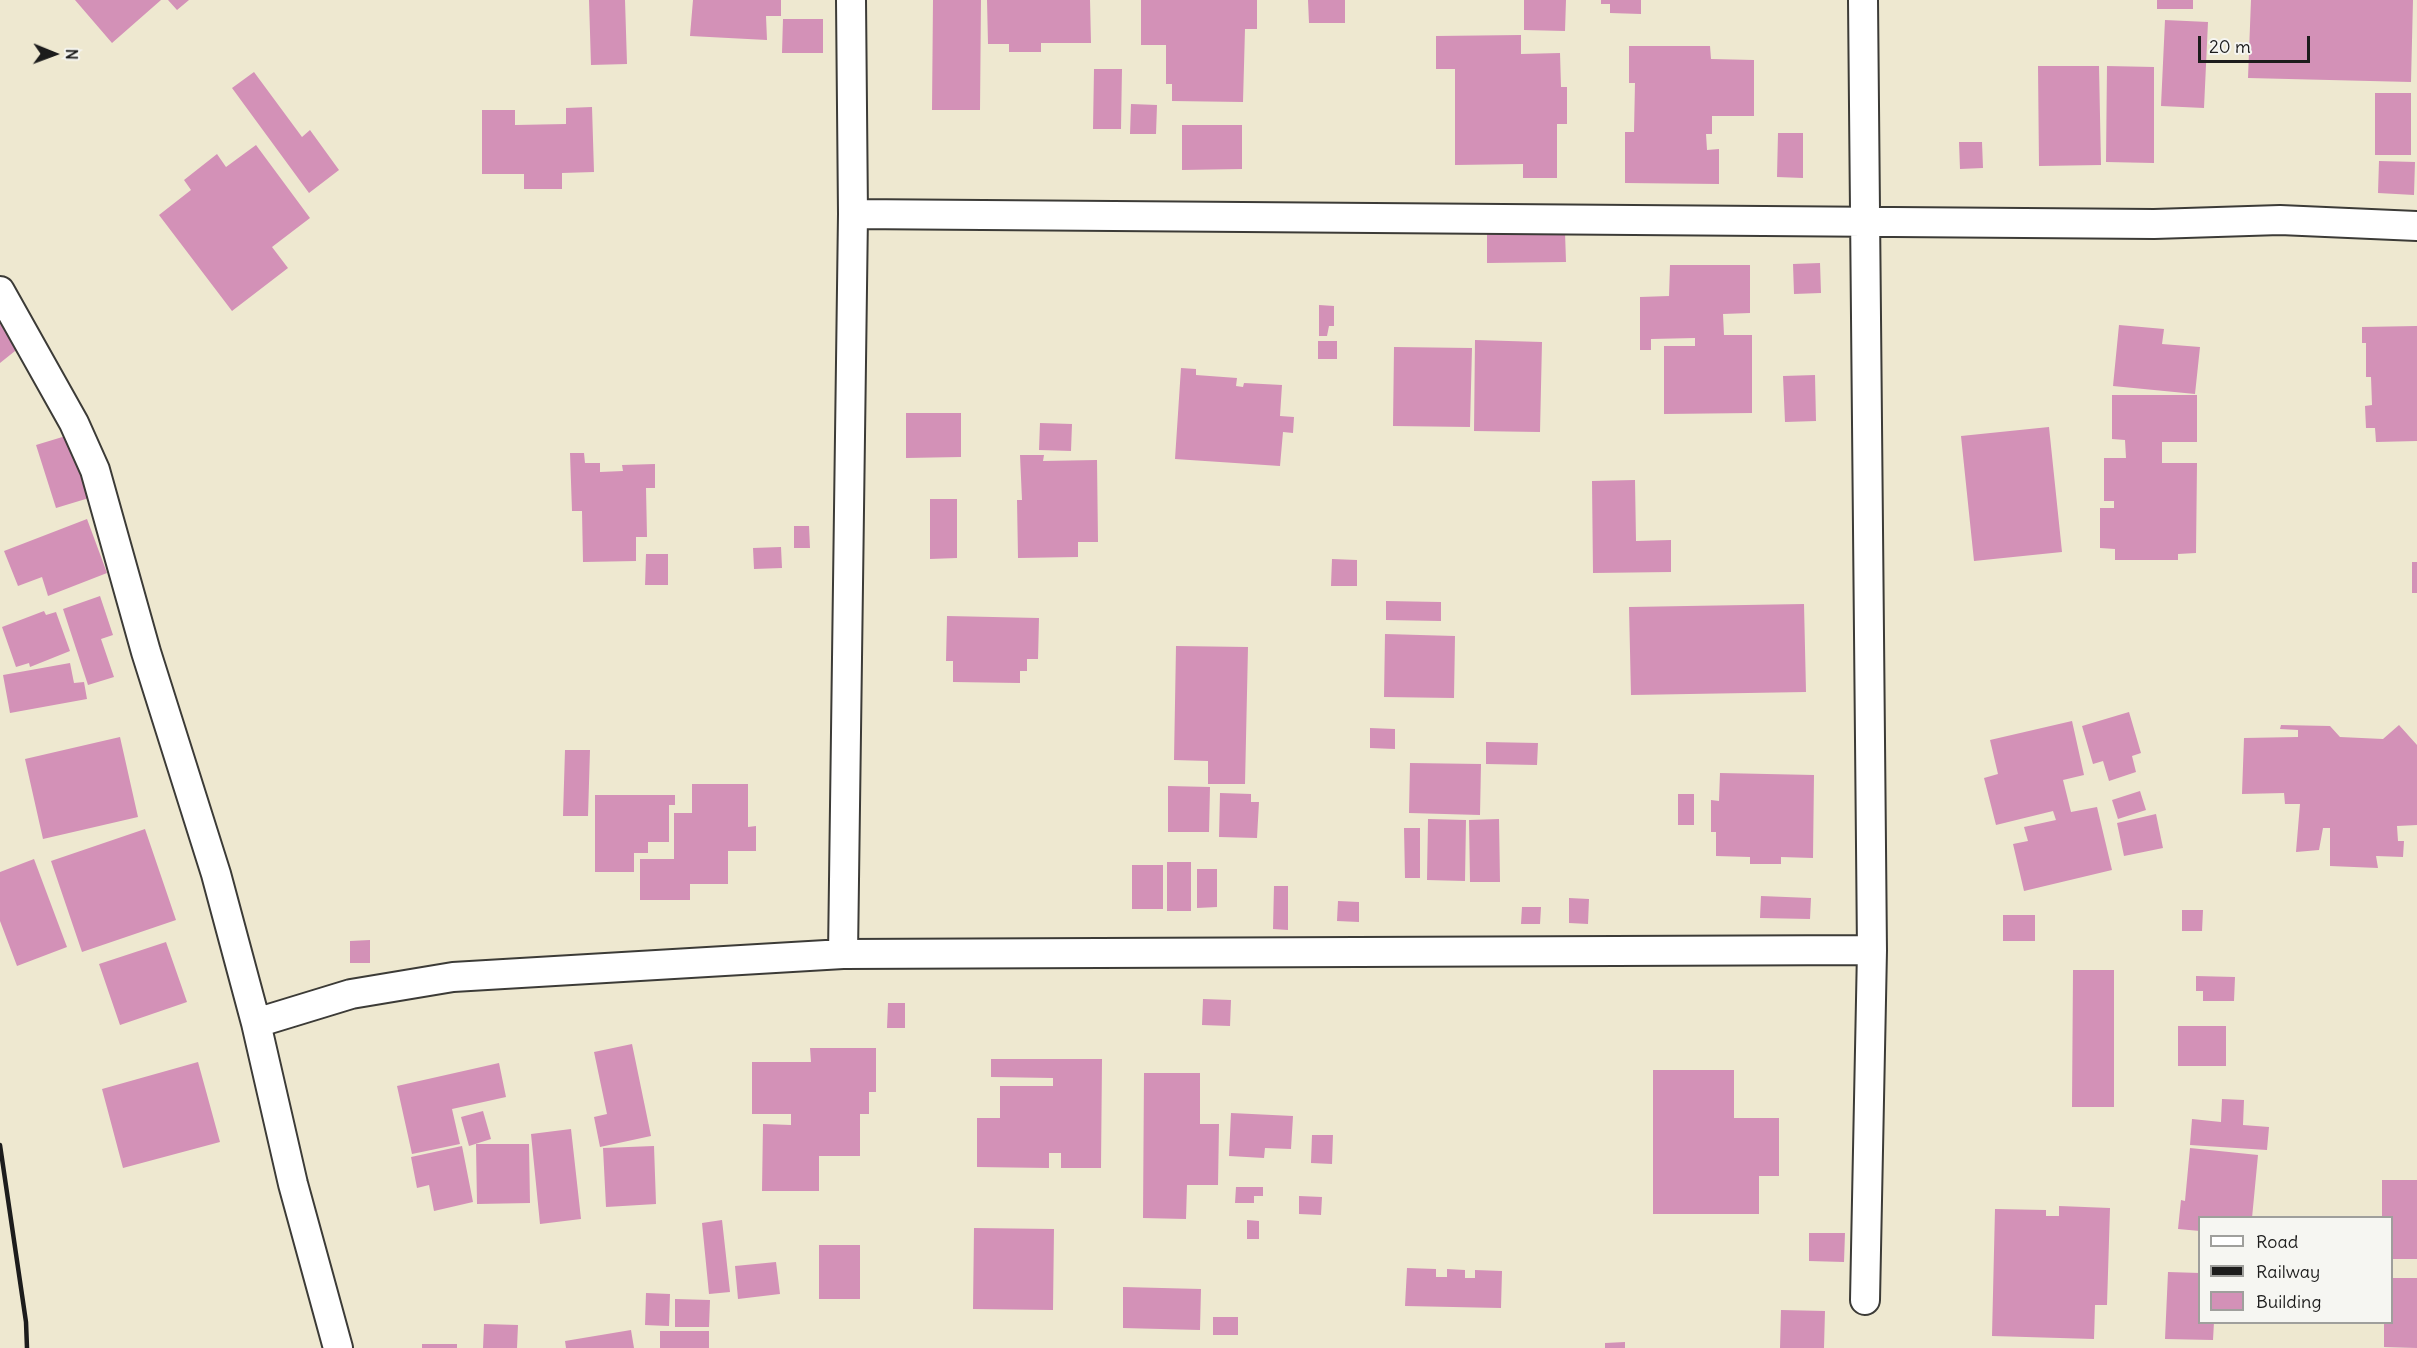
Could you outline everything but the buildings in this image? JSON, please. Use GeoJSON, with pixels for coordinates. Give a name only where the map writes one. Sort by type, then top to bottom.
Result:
{"type":"FeatureCollection","features":[{"type":"Feature","properties":{"kind":"street"},"geometry":{"type":"LineString","coordinates":[[843,954],[854,214],[850,0]]}},
{"type":"Feature","properties":{"kind":"street"},"geometry":{"type":"LineString","coordinates":[[1863,0],[1872,951],[1865,1300]]}},
{"type":"Feature","properties":{"kind":"street"},"geometry":{"type":"LineString","coordinates":[[854,214],[2154,224],[2280,220],[2417,226]]}},
{"type":"Feature","properties":{"kind":"street"},"geometry":{"type":"LineString","coordinates":[[0,291],[74,423],[95,470],[146,652],[216,874],[256,1023],[293,1184],[338,1348]]}},
{"type":"Feature","properties":{"kind":"street"},"geometry":{"type":"LineString","coordinates":[[256,1023],[351,994],[453,977],[843,954],[1872,951]]}},
{"type":"Feature","properties":{"kind":"railway"},"geometry":{"type":"LineString","coordinates":[[0,1145],[26,1322],[27,1348]]}}]}
